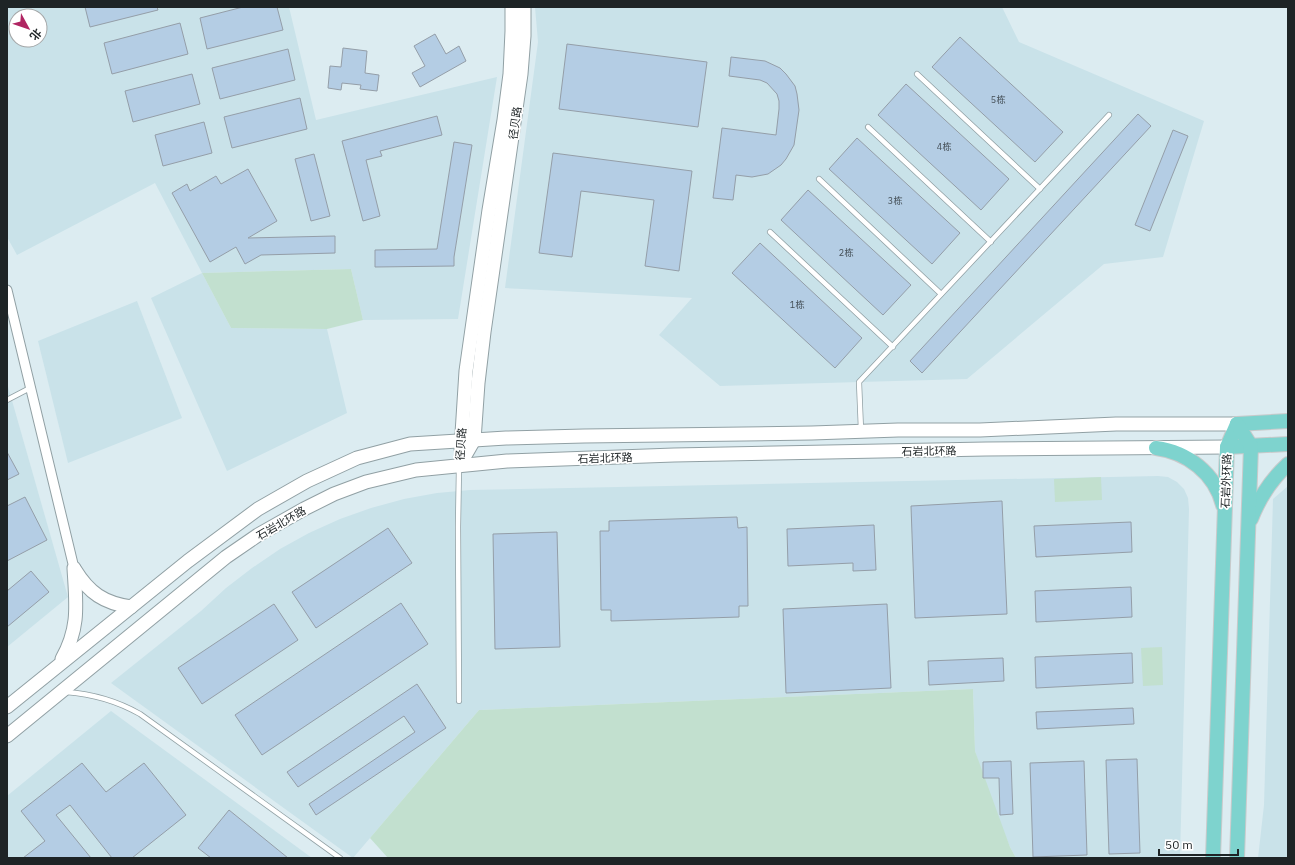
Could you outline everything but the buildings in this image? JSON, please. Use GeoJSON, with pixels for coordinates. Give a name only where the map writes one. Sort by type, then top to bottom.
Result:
{"type":"FeatureCollection","features":[{"type":"Feature","properties":{"kind":"main road","name":"径贝路"},"geometry":{"type":"LineString","coordinates":[[468,441],[466,371],[510,74],[512,7]]}},
{"type":"Feature","properties":{"kind":"main road","name":"径贝路"},"geometry":{"type":"LineString","coordinates":[[459,466],[468,441],[478,383],[521,74],[524,36],[524,7]]}},
{"type":"Feature","properties":{"kind":"main road","name":"石岩北环路"},"geometry":{"type":"LineString","coordinates":[[7,707],[188,561],[253,514],[307,481],[357,458],[410,444],[584,436],[980,430],[1116,424],[1237,424],[1288,421]]}},
{"type":"Feature","properties":{"kind":"main road"},"geometry":{"type":"LineString","coordinates":[[1237,424],[1251,446],[1237,858]]}},
{"type":"Feature","properties":{"kind":"main road","name":"石岩外环路"},"geometry":{"type":"LineString","coordinates":[[1213,858],[1227,447],[1237,424]]}},
{"type":"Feature","properties":{"kind":"main road","name":"石岩北环路"},"geometry":{"type":"LineString","coordinates":[[7,736],[226,557],[258,535],[334,494],[366,482],[416,470],[507,461],[674,455],[986,449],[1227,447],[1288,444]]}},
{"type":"Feature","properties":{"kind":"main road"},"geometry":{"type":"LineString","coordinates":[[1156,448],[1178,453],[1191,460],[1203,470],[1217,489],[1225,511]]}},
{"type":"Feature","properties":{"kind":"main road"},"geometry":{"type":"LineString","coordinates":[[1248,529],[1262,496],[1277,475],[1288,464]]}},
{"type":"Feature","properties":{"kind":"main road"},"geometry":{"type":"LineString","coordinates":[[74,568],[82,581],[91,591],[103,599],[117,604],[131,606]]}},
{"type":"Feature","properties":{"kind":"main road"},"geometry":{"type":"LineString","coordinates":[[59,664],[68,648],[74,631],[77,612],[74,568]]}},
{"type":"Feature","properties":{"kind":"street"},"geometry":{"type":"LineString","coordinates":[[7,290],[74,568]]}},
{"type":"Feature","properties":{"kind":"lane"},"geometry":{"type":"LineString","coordinates":[[917,74],[1040,189]]}},
{"type":"Feature","properties":{"kind":"lane"},"geometry":{"type":"LineString","coordinates":[[861,431],[859,382],[1109,115]]}},
{"type":"Feature","properties":{"kind":"lane"},"geometry":{"type":"LineString","coordinates":[[868,127],[991,242]]}},
{"type":"Feature","properties":{"kind":"lane"},"geometry":{"type":"LineString","coordinates":[[819,179],[942,294]]}},
{"type":"Feature","properties":{"kind":"lane"},"geometry":{"type":"LineString","coordinates":[[770,232],[893,347]]}},
{"type":"Feature","properties":{"kind":"lane"},"geometry":{"type":"LineString","coordinates":[[7,400],[31,388]]}},
{"type":"Feature","properties":{"kind":"lane"},"geometry":{"type":"LineString","coordinates":[[458,701],[459,466]]}},
{"type":"Feature","properties":{"kind":"lane"},"geometry":{"type":"LineString","coordinates":[[60,692],[87,694],[100,697],[127,707],[140,714],[340,858]]}},
{"type":"Feature","properties":{"kind":"shaded area"},"geometry":{"type":"Polygon","coordinates":[[[7,7],[289,7],[316,120],[497,77],[458,319],[363,320],[351,269],[202,273],[155,183],[17,255],[7,237],[7,7]]]}},
{"type":"Feature","properties":{"kind":"shaded area"},"geometry":{"type":"Polygon","coordinates":[[[535,7],[1002,7],[1019,42],[1204,121],[1163,257],[1104,264],[967,379],[720,386],[659,335],[692,298],[505,288],[538,42],[535,7]]]}},
{"type":"Feature","properties":{"kind":"shaded area"},"geometry":{"type":"Polygon","coordinates":[[[202,273],[231,328],[327,329],[347,413],[227,471],[151,298],[202,273]]]}},
{"type":"Feature","properties":{"kind":"shaded area"},"geometry":{"type":"Polygon","coordinates":[[[137,301],[182,418],[68,463],[38,341],[137,301]]]}},
{"type":"Feature","properties":{"kind":"shaded area"},"geometry":{"type":"Polygon","coordinates":[[[7,383],[68,597],[7,647],[7,383]]]}},
{"type":"Feature","properties":{"kind":"shaded area"},"geometry":{"type":"Polygon","coordinates":[[[1168,477],[1177,482],[1184,489],[1188,498],[1189,509],[1180,858],[1016,858],[989,797],[975,751],[973,689],[479,710],[353,858],[111,683],[201,611],[226,588],[280,549],[309,533],[340,519],[371,508],[404,499],[437,493],[470,490],[1168,477]]]}},
{"type":"Feature","properties":{"kind":"shaded area"},"geometry":{"type":"Polygon","coordinates":[[[1288,486],[1288,858],[1258,858],[1264,805],[1273,499],[1288,486]]]}},
{"type":"Feature","properties":{"kind":"shaded area"},"geometry":{"type":"Polygon","coordinates":[[[111,711],[312,858],[7,858],[7,796],[111,711]]]}},
{"type":"Feature","properties":{"kind":"green space"},"geometry":{"type":"Polygon","coordinates":[[[351,269],[363,320],[327,329],[231,328],[202,273],[351,269]]]}},
{"type":"Feature","properties":{"kind":"green space"},"geometry":{"type":"Polygon","coordinates":[[[1101,477],[1102,500],[1055,502],[1054,479],[1101,477]]]}},
{"type":"Feature","properties":{"kind":"green space"},"geometry":{"type":"Polygon","coordinates":[[[1162,647],[1163,685],[1143,686],[1141,648],[1162,647]]]}},
{"type":"Feature","properties":{"kind":"green space"},"geometry":{"type":"Polygon","coordinates":[[[973,689],[975,751],[1010,847],[1016,858],[388,858],[370,838],[479,710],[973,689]]]}}]}
